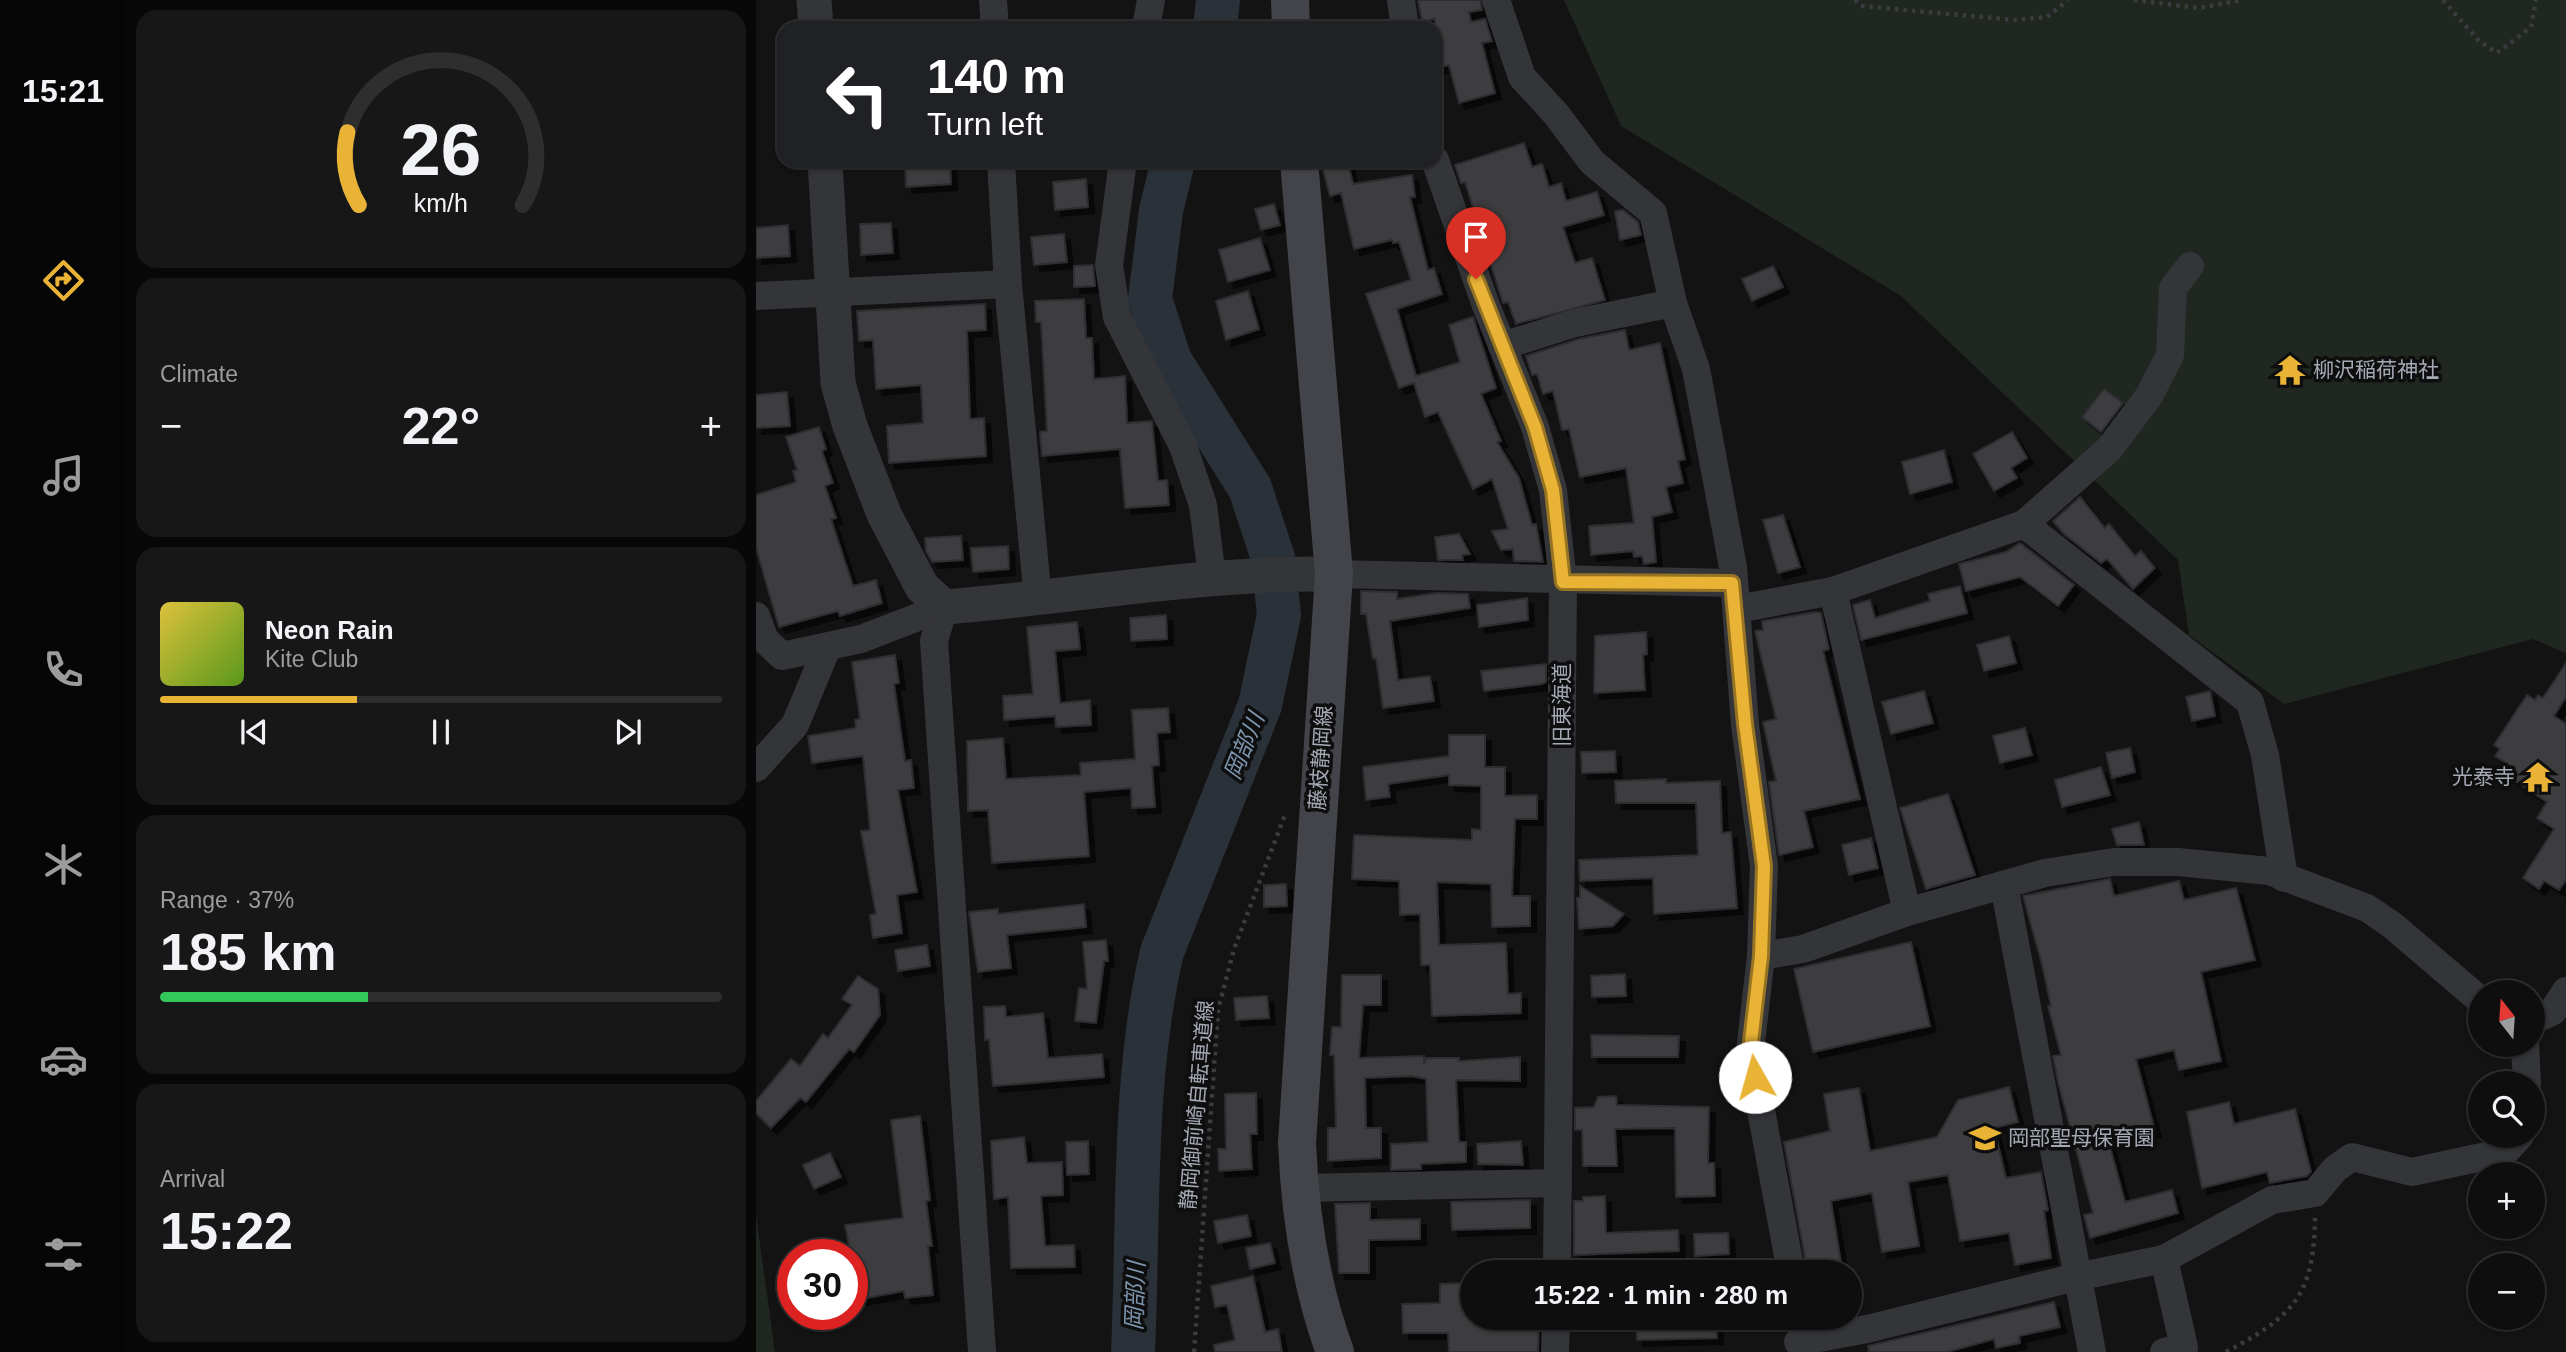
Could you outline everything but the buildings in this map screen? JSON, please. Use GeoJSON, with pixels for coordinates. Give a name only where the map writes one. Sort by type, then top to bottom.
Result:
{"type":"FeatureCollection","features":[{"type":"Feature","properties":{"kind":"main road"},"geometry":{"type":"LineString","coordinates":[[1290,0],[1291,21]]}},
{"type":"Feature","properties":{"kind":"main road","name":"藤枝静岡線"},"geometry":{"type":"LineString","coordinates":[[1298,168],[1319,573],[1297,1143],[1304,1238],[1323,1318],[1335,1352]]}},
{"type":"Feature","properties":{"kind":"street"},"geometry":{"type":"LineString","coordinates":[[814,0],[816,21]]}},
{"type":"Feature","properties":{"kind":"street"},"geometry":{"type":"LineString","coordinates":[[993,0],[994,21]]}},
{"type":"Feature","properties":{"kind":"street"},"geometry":{"type":"LineString","coordinates":[[1147,21],[1151,0]]}},
{"type":"Feature","properties":{"kind":"street"},"geometry":{"type":"LineString","coordinates":[[1401,0],[1404,21]]}},
{"type":"Feature","properties":{"kind":"street"},"geometry":{"type":"LineString","coordinates":[[1496,0],[1522,77],[1592,162],[1653,213],[1673,303],[1696,369],[1732,567],[1745,724],[1764,866],[1761,956],[1750,1051],[1789,1260]]}},
{"type":"Feature","properties":{"kind":"street"},"geometry":{"type":"LineString","coordinates":[[825,168],[838,383],[850,426],[890,526],[922,587],[944,607]]}},
{"type":"Feature","properties":{"kind":"street"},"geometry":{"type":"LineString","coordinates":[[1001,168],[1007,284],[1038,600]]}},
{"type":"Feature","properties":{"kind":"street"},"geometry":{"type":"LineString","coordinates":[[1122,168],[1109,265],[1117,317],[1183,446],[1203,506],[1212,577]]}},
{"type":"Feature","properties":{"kind":"street","name":"旧東海道"},"geometry":{"type":"LineString","coordinates":[[1438,168],[1502,346],[1535,427],[1553,490],[1563,582],[1557,1260]]}},
{"type":"Feature","properties":{"kind":"street"},"geometry":{"type":"LineString","coordinates":[[756,616],[765,640],[782,656],[827,648],[944,607],[1038,600],[1212,577],[1319,573],[1563,582],[1735,596],[1833,591],[2024,524],[2109,449],[2149,396],[2170,355],[2173,288],[2190,266]]}},
{"type":"Feature","properties":{"kind":"street"},"geometry":{"type":"LineString","coordinates":[[756,296],[1007,284]]}},
{"type":"Feature","properties":{"kind":"street"},"geometry":{"type":"LineString","coordinates":[[1502,346],[1575,323],[1673,303]]}},
{"type":"Feature","properties":{"kind":"street"},"geometry":{"type":"LineString","coordinates":[[2024,524],[2250,702],[2264,755],[2284,878]]}},
{"type":"Feature","properties":{"kind":"street"},"geometry":{"type":"LineString","coordinates":[[1833,591],[1907,912]]}},
{"type":"Feature","properties":{"kind":"street"},"geometry":{"type":"LineString","coordinates":[[944,607],[934,641],[982,1352]]}},
{"type":"Feature","properties":{"kind":"street"},"geometry":{"type":"LineString","coordinates":[[756,768],[795,725],[827,648]]}},
{"type":"Feature","properties":{"kind":"street"},"geometry":{"type":"LineString","coordinates":[[1761,956],[1803,949],[1907,912],[2045,873],[2114,862],[2178,862],[2269,872],[2367,908],[2392,925],[2468,990]]}},
{"type":"Feature","properties":{"kind":"street"},"geometry":{"type":"LineString","coordinates":[[2004,885],[2092,1352]]}},
{"type":"Feature","properties":{"kind":"street"},"geometry":{"type":"LineString","coordinates":[[2545,1015],[2553,1011],[2566,991]]}},
{"type":"Feature","properties":{"kind":"street"},"geometry":{"type":"LineString","coordinates":[[1798,1337],[1867,1329],[2076,1277],[2164,1259],[2272,1200],[2315,1193],[2336,1169],[2351,1157],[2413,1172],[2505,1152],[2509,1148]]}},
{"type":"Feature","properties":{"kind":"street"},"geometry":{"type":"LineString","coordinates":[[1299,1188],[1558,1183]]}},
{"type":"Feature","properties":{"kind":"street"},"geometry":{"type":"LineString","coordinates":[[2164,1259],[2184,1347],[2164,1352]]}},
{"type":"Feature","properties":{"kind":"street"},"geometry":{"type":"LineString","coordinates":[[1555,1352],[1556,1330]]}},
{"type":"Feature","properties":{"kind":"path"},"geometry":{"type":"LineString","coordinates":[[1855,0],[1861,6],[2015,20],[2047,17],[2068,0]]}},
{"type":"Feature","properties":{"kind":"path"},"geometry":{"type":"LineString","coordinates":[[2134,0],[2199,8],[2242,0]]}},
{"type":"Feature","properties":{"kind":"path"},"geometry":{"type":"LineString","coordinates":[[2442,0],[2479,41],[2497,53],[2531,27],[2536,0]]}},
{"type":"Feature","properties":{"kind":"path","name":"静岡御前崎自転車道線"},"geometry":{"type":"LineString","coordinates":[[1194,1352],[1218,1010],[1234,948],[1289,805]]}},
{"type":"Feature","properties":{"kind":"path"},"geometry":{"type":"LineString","coordinates":[[2226,1352],[2277,1321],[2301,1294],[2315,1256],[2315,1193]]}},
{"type":"Feature","properties":{"kind":"shaded area"},"geometry":{"type":"Polygon","coordinates":[[[1564,0],[2566,0],[2566,653],[2533,639],[2284,704],[2189,635],[2178,560],[1901,296],[1621,126],[1564,0]]]}},
{"type":"Feature","properties":{"kind":"shaded area"},"geometry":{"type":"Polygon","coordinates":[[[756,1215],[775,1352],[756,1352],[756,1215]]]}},
{"type":"Feature","properties":{"kind":"waterway","name":"岡部川"},"geometry":{"type":"LineString","coordinates":[[1216,21],[1218,0]]}},
{"type":"Feature","properties":{"kind":"waterway","name":"岡部川"},"geometry":{"type":"LineString","coordinates":[[1133,1352],[1138,1150],[1152,1000],[1162,952],[1260,705],[1279,615],[1273,558],[1250,488],[1170,361],[1150,299],[1161,211],[1171,168]]}},
{"type":"Feature","properties":{"kind":"place","name":"柳沢稲荷神社"},"geometry":{"type":"Point","coordinates":[2290,370]}},
{"type":"Feature","properties":{"kind":"place","name":"光泰寺"},"geometry":{"type":"Point","coordinates":[2538,777]}},
{"type":"Feature","properties":{"kind":"place","name":"岡部聖母保育園"},"geometry":{"type":"Point","coordinates":[1985,1138]}},
{"type":"Feature","properties":{"kind":"route"},"geometry":{"type":"LineString","coordinates":[[1476,279],[1535,427],[1553,490],[1563,582],[1732,583],[1737,609],[1745,724],[1764,866],[1761,956],[1750,1051],[1755,1077]]}}]}
